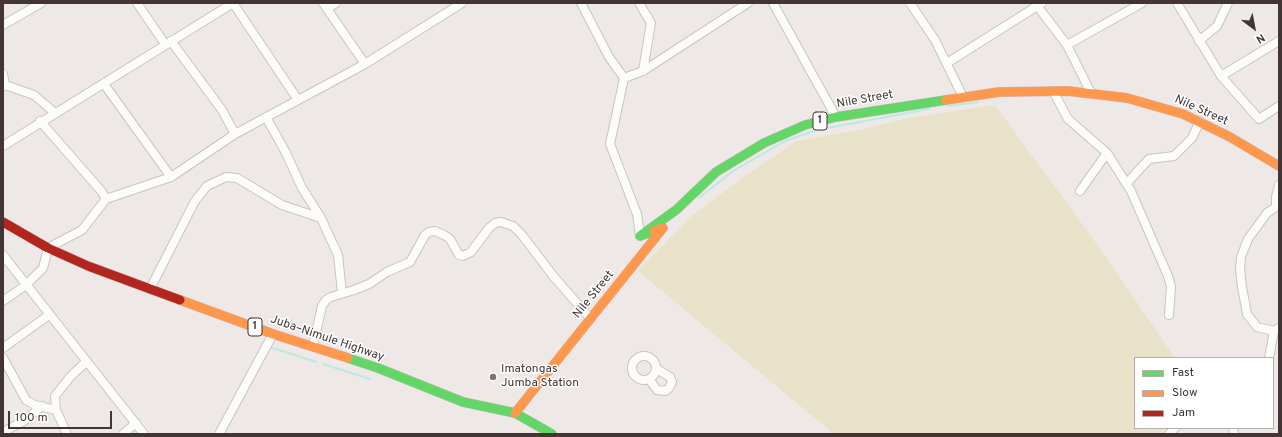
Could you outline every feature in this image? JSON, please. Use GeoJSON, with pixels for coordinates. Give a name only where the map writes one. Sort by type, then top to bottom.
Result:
{"type":"FeatureCollection","features":[{"type":"Feature","properties":{"kind":"main road","name":"Nile Street"},"geometry":{"type":"LineString","coordinates":[[640,236],[676,210],[716,172],[743,155],[794,129],[836,117],[963,96],[999,92],[1053,90],[1091,93],[1146,103],[1200,121],[1279,166]]}},
{"type":"Feature","properties":{"kind":"main road","name":"Juba–Nimule Highway"},"geometry":{"type":"LineString","coordinates":[[3,222],[48,248],[88,266],[273,334],[313,346],[424,385],[463,402],[515,413],[552,434]]}},
{"type":"Feature","properties":{"kind":"main road","name":"Nile Street"},"geometry":{"type":"LineString","coordinates":[[515,413],[555,365],[590,318],[663,228],[640,236]]}},
{"type":"Feature","properties":{"kind":"street"},"geometry":{"type":"LineString","coordinates":[[3,25],[41,3]]}},
{"type":"Feature","properties":{"kind":"street"},"geometry":{"type":"LineString","coordinates":[[137,3],[222,110],[235,134]]}},
{"type":"Feature","properties":{"kind":"street"},"geometry":{"type":"LineString","coordinates":[[336,3],[324,6],[366,64]]}},
{"type":"Feature","properties":{"kind":"street"},"geometry":{"type":"LineString","coordinates":[[3,301],[26,285],[44,268],[48,248],[82,230],[106,199],[171,177],[235,134],[366,64],[462,3]]}},
{"type":"Feature","properties":{"kind":"street"},"geometry":{"type":"LineString","coordinates":[[582,3],[609,57],[624,78],[610,144],[637,214],[640,236]]}},
{"type":"Feature","properties":{"kind":"street"},"geometry":{"type":"LineString","coordinates":[[639,3],[651,23],[643,71]]}},
{"type":"Feature","properties":{"kind":"street"},"geometry":{"type":"LineString","coordinates":[[624,78],[643,71],[748,3]]}},
{"type":"Feature","properties":{"kind":"street"},"geometry":{"type":"LineString","coordinates":[[773,3],[836,117]]}},
{"type":"Feature","properties":{"kind":"street"},"geometry":{"type":"LineString","coordinates":[[910,3],[935,40],[963,96]]}},
{"type":"Feature","properties":{"kind":"street"},"geometry":{"type":"LineString","coordinates":[[1067,45],[1142,3]]}},
{"type":"Feature","properties":{"kind":"street"},"geometry":{"type":"LineString","coordinates":[[1177,3],[1221,76],[1259,119],[1279,106]]}},
{"type":"Feature","properties":{"kind":"street"},"geometry":{"type":"LineString","coordinates":[[1199,41],[1217,26],[1228,3]]}},
{"type":"Feature","properties":{"kind":"street"},"geometry":{"type":"LineString","coordinates":[[3,146],[40,121],[104,84],[168,42],[231,4],[298,100]]}},
{"type":"Feature","properties":{"kind":"street"},"geometry":{"type":"LineString","coordinates":[[946,63],[1038,4],[1067,45],[1091,93]]}},
{"type":"Feature","properties":{"kind":"street"},"geometry":{"type":"LineString","coordinates":[[1221,76],[1279,41]]}},
{"type":"Feature","properties":{"kind":"street"},"geometry":{"type":"LineString","coordinates":[[3,74],[4,86],[34,95],[55,113]]}},
{"type":"Feature","properties":{"kind":"street"},"geometry":{"type":"LineString","coordinates":[[104,84],[171,177]]}},
{"type":"Feature","properties":{"kind":"street"},"geometry":{"type":"LineString","coordinates":[[1053,90],[1068,119],[1107,152],[1127,183],[1151,234],[1158,256],[1168,276],[1171,286],[1169,315]]}},
{"type":"Feature","properties":{"kind":"street"},"geometry":{"type":"LineString","coordinates":[[266,117],[286,153],[302,188],[321,218],[338,254],[342,293]]}},
{"type":"Feature","properties":{"kind":"street"},"geometry":{"type":"LineString","coordinates":[[40,121],[102,192],[106,199]]}},
{"type":"Feature","properties":{"kind":"street"},"geometry":{"type":"LineString","coordinates":[[1127,183],[1149,159],[1174,156],[1192,138],[1200,121]]}},
{"type":"Feature","properties":{"kind":"street"},"geometry":{"type":"LineString","coordinates":[[1080,191],[1107,152]]}},
{"type":"Feature","properties":{"kind":"street"},"geometry":{"type":"LineString","coordinates":[[150,290],[195,201],[207,186],[226,177],[237,178],[282,205],[321,218]]}},
{"type":"Feature","properties":{"kind":"street"},"geometry":{"type":"LineString","coordinates":[[1269,357],[1277,330],[1257,327],[1247,314],[1240,269],[1241,257],[1248,239],[1267,213],[1276,207],[1276,197],[1279,185]]}},
{"type":"Feature","properties":{"kind":"street"},"geometry":{"type":"LineString","coordinates":[[313,346],[322,306],[326,300],[369,284],[387,272],[410,262],[425,235],[429,232],[435,231],[450,239],[459,255],[463,256],[471,252],[489,228],[495,223],[501,222],[512,226],[522,235],[554,277],[590,318]]}},
{"type":"Feature","properties":{"kind":"street"},"geometry":{"type":"LineString","coordinates":[[3,255],[144,434]]}},
{"type":"Feature","properties":{"kind":"street"},"geometry":{"type":"LineString","coordinates":[[3,348],[49,315]]}},
{"type":"Feature","properties":{"kind":"street"},"geometry":{"type":"LineString","coordinates":[[218,434],[273,334]]}},
{"type":"Feature","properties":{"kind":"street"},"geometry":{"type":"LineString","coordinates":[[641,357],[649,357],[655,362],[657,369],[650,379],[640,380],[635,376],[632,368],[634,361],[641,357]]}},
{"type":"Feature","properties":{"kind":"street"},"geometry":{"type":"LineString","coordinates":[[3,358],[26,400],[56,410]]}},
{"type":"Feature","properties":{"kind":"street"},"geometry":{"type":"LineString","coordinates":[[67,434],[56,410],[55,396],[87,361]]}},
{"type":"Feature","properties":{"kind":"street"},"geometry":{"type":"LineString","coordinates":[[650,379],[657,390],[661,392],[669,388],[672,382],[670,376],[657,369]]}},
{"type":"Feature","properties":{"kind":"street"},"geometry":{"type":"LineString","coordinates":[[3,432],[24,421],[42,406]]}},
{"type":"Feature","properties":{"kind":"street"},"geometry":{"type":"LineString","coordinates":[[123,434],[136,423]]}},
{"type":"Feature","properties":{"kind":"shaded area"},"geometry":{"type":"Polygon","coordinates":[[[995,105],[1101,250],[1174,357],[1134,357],[1134,429],[1165,429],[1158,434],[834,434],[638,271],[690,217],[746,175],[797,141],[859,130],[909,118],[995,105]]]}},
{"type":"Feature","properties":{"kind":"waterway"},"geometry":{"type":"LineString","coordinates":[[948,106],[978,102]]}},
{"type":"Feature","properties":{"kind":"waterway"},"geometry":{"type":"LineString","coordinates":[[699,198],[733,171],[785,141],[817,130],[929,109]]}},
{"type":"Feature","properties":{"kind":"waterway"},"geometry":{"type":"LineString","coordinates":[[273,348],[316,362]]}},
{"type":"Feature","properties":{"kind":"waterway"},"geometry":{"type":"LineString","coordinates":[[323,364],[370,379]]}},
{"type":"Feature","properties":{"kind":"traffic: fast"},"geometry":{"type":"LineString","coordinates":[[654,231],[640,236],[676,210],[716,172],[764,143],[805,125],[836,117],[946,100]]}},
{"type":"Feature","properties":{"kind":"traffic: fast"},"geometry":{"type":"LineString","coordinates":[[348,358],[378,368],[463,402],[515,413],[552,434]]}},
{"type":"Feature","properties":{"kind":"traffic: slow"},"geometry":{"type":"LineString","coordinates":[[946,100],[999,92],[1068,91],[1127,98],[1183,114],[1230,137],[1279,166]]}},
{"type":"Feature","properties":{"kind":"traffic: slow"},"geometry":{"type":"LineString","coordinates":[[515,413],[663,228],[654,231]]}},
{"type":"Feature","properties":{"kind":"traffic: slow"},"geometry":{"type":"LineString","coordinates":[[180,300],[273,334],[348,358]]}},
{"type":"Feature","properties":{"kind":"traffic: jam"},"geometry":{"type":"LineString","coordinates":[[3,222],[48,248],[88,266],[180,300]]}},
{"type":"Feature","properties":{"kind":"place","name":"Imatongas Jumba Station"},"geometry":{"type":"Point","coordinates":[493,377]}}]}
